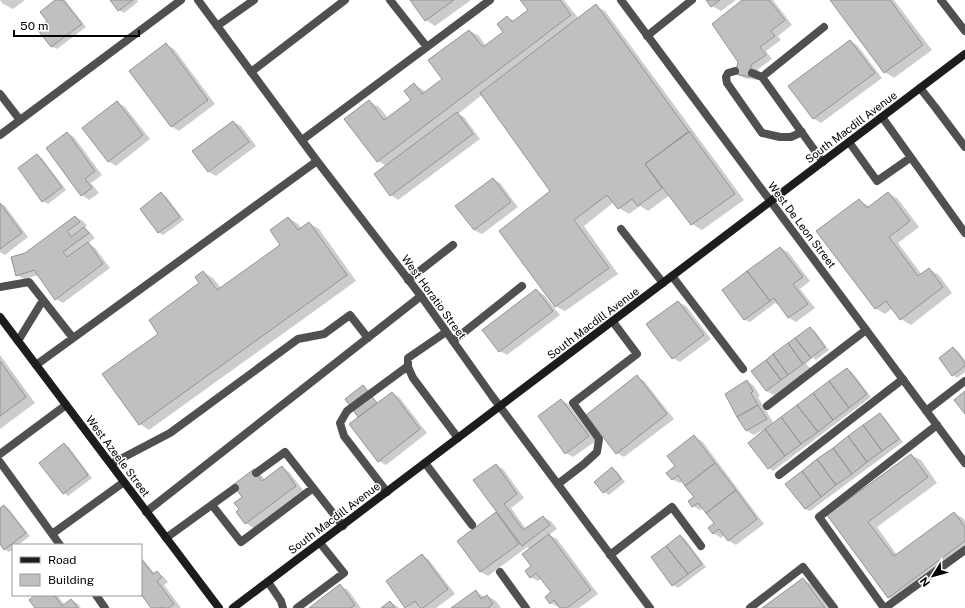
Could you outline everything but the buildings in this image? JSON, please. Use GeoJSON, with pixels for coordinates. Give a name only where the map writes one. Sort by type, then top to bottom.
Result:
{"type":"FeatureCollection","features":[{"type":"Feature","properties":{"kind":"street"},"geometry":{"type":"LineString","coordinates":[[0,135],[181,0]]}},
{"type":"Feature","properties":{"kind":"street","name":"West Horatio Street"},"geometry":{"type":"LineString","coordinates":[[198,0],[317,161],[421,296],[500,406],[650,608]]}},
{"type":"Feature","properties":{"kind":"street"},"geometry":{"type":"LineString","coordinates":[[217,26],[254,0]]}},
{"type":"Feature","properties":{"kind":"street"},"geometry":{"type":"LineString","coordinates":[[251,72],[345,0]]}},
{"type":"Feature","properties":{"kind":"street"},"geometry":{"type":"LineString","coordinates":[[390,0],[427,47]]}},
{"type":"Feature","properties":{"kind":"street"},"geometry":{"type":"LineString","coordinates":[[302,140],[490,0]]}},
{"type":"Feature","properties":{"kind":"street","name":"West De Leon Street"},"geometry":{"type":"LineString","coordinates":[[621,0],[965,463]]}},
{"type":"Feature","properties":{"kind":"street"},"geometry":{"type":"LineString","coordinates":[[647,36],[692,0]]}},
{"type":"Feature","properties":{"kind":"street"},"geometry":{"type":"LineString","coordinates":[[941,0],[965,31]]}},
{"type":"Feature","properties":{"kind":"street"},"geometry":{"type":"LineString","coordinates":[[762,77],[824,27]]}},
{"type":"Feature","properties":{"kind":"street","name":"South Macdill Avenue"},"geometry":{"type":"LineString","coordinates":[[233,608],[965,54]]}},
{"type":"Feature","properties":{"kind":"street"},"geometry":{"type":"LineString","coordinates":[[735,71],[728,73],[726,77],[727,83],[762,133],[791,138],[802,132]]}},
{"type":"Feature","properties":{"kind":"street"},"geometry":{"type":"LineString","coordinates":[[752,73],[762,77],[823,162]]}},
{"type":"Feature","properties":{"kind":"street"},"geometry":{"type":"LineString","coordinates":[[920,88],[965,147]]}},
{"type":"Feature","properties":{"kind":"street"},"geometry":{"type":"LineString","coordinates":[[0,94],[20,120]]}},
{"type":"Feature","properties":{"kind":"street"},"geometry":{"type":"LineString","coordinates":[[882,117],[965,233]]}},
{"type":"Feature","properties":{"kind":"street"},"geometry":{"type":"LineString","coordinates":[[849,142],[877,181],[910,158]]}},
{"type":"Feature","properties":{"kind":"street"},"geometry":{"type":"LineString","coordinates":[[36,365],[317,161]]}},
{"type":"Feature","properties":{"kind":"street"},"geometry":{"type":"LineString","coordinates":[[620,229],[663,283]]}},
{"type":"Feature","properties":{"kind":"street"},"geometry":{"type":"LineString","coordinates":[[408,280],[453,245]]}},
{"type":"Feature","properties":{"kind":"street"},"geometry":{"type":"LineString","coordinates":[[672,276],[743,369]]}},
{"type":"Feature","properties":{"kind":"street"},"geometry":{"type":"LineString","coordinates":[[0,287],[29,282],[73,338]]}},
{"type":"Feature","properties":{"kind":"street"},"geometry":{"type":"LineString","coordinates":[[453,341],[522,286]]}},
{"type":"Feature","properties":{"kind":"street"},"geometry":{"type":"LineString","coordinates":[[146,512],[421,296]]}},
{"type":"Feature","properties":{"kind":"street"},"geometry":{"type":"LineString","coordinates":[[18,341],[43,300]]}},
{"type":"Feature","properties":{"kind":"street"},"geometry":{"type":"LineString","coordinates":[[111,464],[170,433],[298,338],[324,334],[350,315],[368,338]]}},
{"type":"Feature","properties":{"kind":"street","name":"West Azeele Street"},"geometry":{"type":"LineString","coordinates":[[0,317],[219,608]]}},
{"type":"Feature","properties":{"kind":"street"},"geometry":{"type":"LineString","coordinates":[[558,484],[597,452],[599,439],[573,403],[637,354],[612,322]]}},
{"type":"Feature","properties":{"kind":"street"},"geometry":{"type":"LineString","coordinates":[[767,406],[866,330]]}},
{"type":"Feature","properties":{"kind":"street"},"geometry":{"type":"LineString","coordinates":[[446,332],[408,358],[408,366],[413,378],[458,438]]}},
{"type":"Feature","properties":{"kind":"street"},"geometry":{"type":"LineString","coordinates":[[387,492],[344,436],[340,423],[347,411],[408,366]]}},
{"type":"Feature","properties":{"kind":"street"},"geometry":{"type":"LineString","coordinates":[[779,474],[903,379]]}},
{"type":"Feature","properties":{"kind":"street"},"geometry":{"type":"LineString","coordinates":[[926,411],[965,381]]}},
{"type":"Feature","properties":{"kind":"street"},"geometry":{"type":"LineString","coordinates":[[0,454],[66,405]]}},
{"type":"Feature","properties":{"kind":"street"},"geometry":{"type":"LineString","coordinates":[[937,425],[819,517],[884,608],[965,550]]}},
{"type":"Feature","properties":{"kind":"street"},"geometry":{"type":"LineString","coordinates":[[256,473],[285,452],[343,526]]}},
{"type":"Feature","properties":{"kind":"street"},"geometry":{"type":"LineString","coordinates":[[0,462],[59,544]]}},
{"type":"Feature","properties":{"kind":"street"},"geometry":{"type":"LineString","coordinates":[[425,463],[472,525]]}},
{"type":"Feature","properties":{"kind":"street"},"geometry":{"type":"LineString","coordinates":[[52,534],[124,482]]}},
{"type":"Feature","properties":{"kind":"street"},"geometry":{"type":"LineString","coordinates":[[166,538],[235,488]]}},
{"type":"Feature","properties":{"kind":"street"},"geometry":{"type":"LineString","coordinates":[[212,505],[241,542],[314,488]]}},
{"type":"Feature","properties":{"kind":"street"},"geometry":{"type":"LineString","coordinates":[[610,555],[672,507],[701,546]]}},
{"type":"Feature","properties":{"kind":"street"},"geometry":{"type":"LineString","coordinates":[[297,608],[344,573],[320,543]]}},
{"type":"Feature","properties":{"kind":"street"},"geometry":{"type":"LineString","coordinates":[[750,608],[803,567],[834,608]]}},
{"type":"Feature","properties":{"kind":"street"},"geometry":{"type":"LineString","coordinates":[[500,572],[526,608]]}},
{"type":"Feature","properties":{"kind":"street"},"geometry":{"type":"LineString","coordinates":[[268,582],[284,608]]}},
{"type":"Feature","properties":{"kind":"street"},"geometry":{"type":"LineString","coordinates":[[97,596],[106,608]]}}]}
